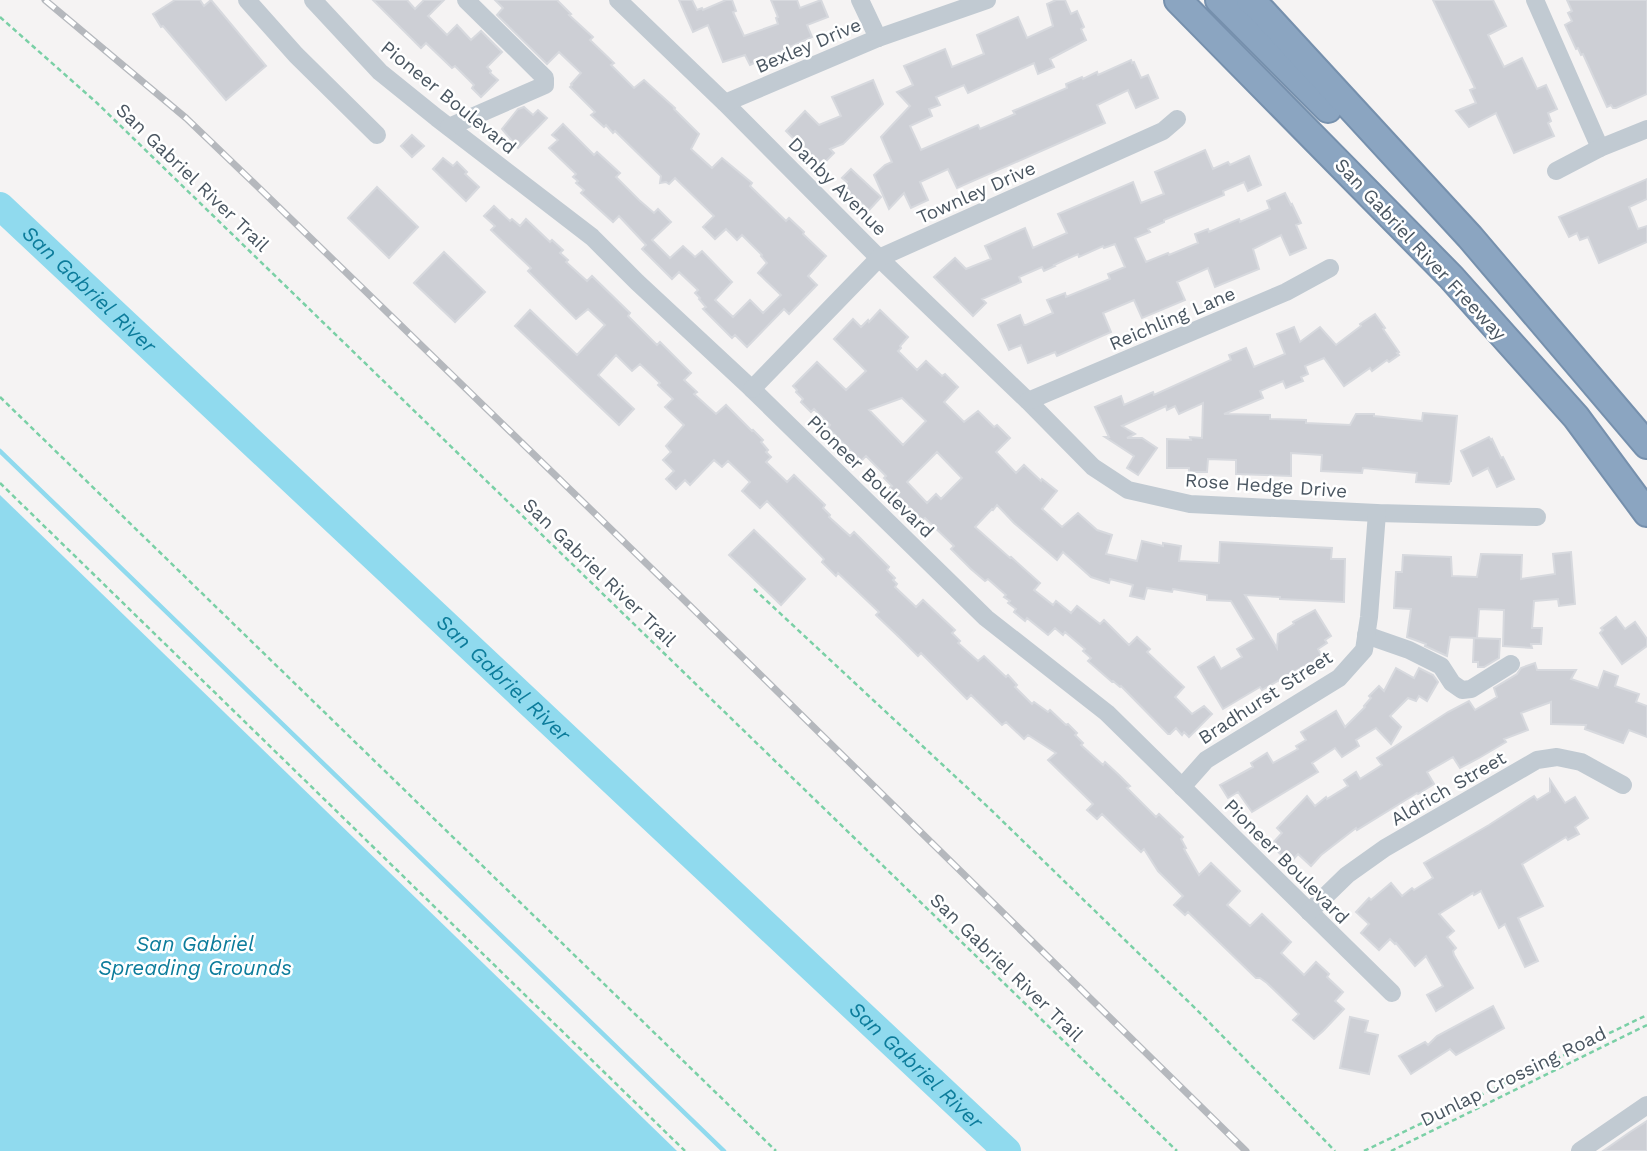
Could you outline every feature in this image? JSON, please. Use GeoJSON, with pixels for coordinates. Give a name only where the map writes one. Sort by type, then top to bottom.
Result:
{"type":"FeatureCollection","features":[{"type":"Feature","properties":{"kind":"highway","name":"San Gabriel River Freeway"},"geometry":{"type":"LineString","coordinates":[[1178,0],[1199,12],[1451,277],[1576,417],[1647,513]]}},
{"type":"Feature","properties":{"kind":"highway"},"geometry":{"type":"LineString","coordinates":[[1219,0],[1375,157],[1437,226],[1470,237]]}},
{"type":"Feature","properties":{"kind":"highway","name":"San Gabriel River Freeway"},"geometry":{"type":"LineString","coordinates":[[1250,0],[1470,237],[1647,445]]}},
{"type":"Feature","properties":{"kind":"street"},"geometry":{"type":"LineString","coordinates":[[247,0],[296,55],[377,135]]}},
{"type":"Feature","properties":{"kind":"street","name":"Pioneer Boulevard"},"geometry":{"type":"LineString","coordinates":[[313,0],[380,72],[592,237],[986,618],[1107,713],[1392,993]]}},
{"type":"Feature","properties":{"kind":"street"},"geometry":{"type":"LineString","coordinates":[[449,127],[545,85],[545,78],[466,0]]}},
{"type":"Feature","properties":{"kind":"street","name":"Danby Avenue"},"geometry":{"type":"LineString","coordinates":[[618,0],[1028,401]]}},
{"type":"Feature","properties":{"kind":"street"},"geometry":{"type":"LineString","coordinates":[[860,0],[878,38]]}},
{"type":"Feature","properties":{"kind":"street","name":"Bexley Drive"},"geometry":{"type":"LineString","coordinates":[[725,103],[878,38],[987,0]]}},
{"type":"Feature","properties":{"kind":"street"},"geometry":{"type":"LineString","coordinates":[[1535,0],[1600,148]]}},
{"type":"Feature","properties":{"kind":"street","name":"Townley Drive"},"geometry":{"type":"LineString","coordinates":[[752,389],[879,258],[1163,131],[1177,119]]}},
{"type":"Feature","properties":{"kind":"street"},"geometry":{"type":"LineString","coordinates":[[1556,171],[1600,148],[1647,129]]}},
{"type":"Feature","properties":{"kind":"street","name":"Reichling Lane"},"geometry":{"type":"LineString","coordinates":[[1028,401],[1286,292],[1330,268]]}},
{"type":"Feature","properties":{"kind":"street","name":"Rose Hedge Drive"},"geometry":{"type":"LineString","coordinates":[[1028,401],[1093,467],[1128,491],[1190,504],[1537,517]]}},
{"type":"Feature","properties":{"kind":"street","name":"Bradhurst Street"},"geometry":{"type":"LineString","coordinates":[[1182,787],[1206,760],[1339,678],[1364,650],[1377,513]]}},
{"type":"Feature","properties":{"kind":"street"},"geometry":{"type":"LineString","coordinates":[[1366,635],[1409,650],[1441,667],[1462,690],[1471,689],[1511,664]]}},
{"type":"Feature","properties":{"kind":"street","name":"Aldrich Street"},"geometry":{"type":"LineString","coordinates":[[1309,912],[1347,875],[1385,848],[1537,760],[1558,757],[1581,762],[1623,785]]}},
{"type":"Feature","properties":{"kind":"street"},"geometry":{"type":"LineString","coordinates":[[1580,1151],[1647,1105]]}},
{"type":"Feature","properties":{"kind":"path","name":"San Gabriel River Trail"},"geometry":{"type":"LineString","coordinates":[[0,17],[97,103],[1177,1151]]}},
{"type":"Feature","properties":{"kind":"path"},"geometry":{"type":"LineString","coordinates":[[0,397],[776,1151]]}},
{"type":"Feature","properties":{"kind":"path"},"geometry":{"type":"LineString","coordinates":[[0,483],[685,1151]]}},
{"type":"Feature","properties":{"kind":"path"},"geometry":{"type":"LineString","coordinates":[[754,589],[989,808],[1197,1010],[1335,1151]]}},
{"type":"Feature","properties":{"kind":"path"},"geometry":{"type":"LineString","coordinates":[[1364,1151],[1647,1015]]}},
{"type":"Feature","properties":{"kind":"path","name":"Dunlap Crossing Road"},"geometry":{"type":"LineString","coordinates":[[1391,1151],[1647,1025]]}},
{"type":"Feature","properties":{"kind":"water","name":"San Gabriel Spreading Grounds"},"geometry":{"type":"Polygon","coordinates":[[[0,495],[677,1151],[0,1151],[0,495]]]}},
{"type":"Feature","properties":{"kind":"building"},"geometry":{"type":"Polygon","coordinates":[[[175,0],[200,0],[204,6],[211,0],[266,66],[226,100],[163,26],[161,27],[153,14],[175,0]]]}},
{"type":"Feature","properties":{"kind":"building"},"geometry":{"type":"Polygon","coordinates":[[[373,0],[407,0],[415,9],[424,0],[444,0],[428,16],[447,35],[457,25],[471,40],[481,31],[502,52],[487,67],[498,80],[481,97],[472,88],[474,85],[455,66],[452,68],[426,43],[421,48],[373,0]]]}},
{"type":"Feature","properties":{"kind":"building"},"geometry":{"type":"Polygon","coordinates":[[[495,0],[557,0],[593,37],[590,40],[614,63],[611,65],[634,88],[644,80],[699,134],[691,149],[712,168],[722,158],[752,183],[750,186],[786,221],[789,218],[804,232],[826,256],[808,276],[817,285],[789,314],[784,309],[747,347],[735,335],[732,338],[703,309],[706,307],[695,293],[698,290],[679,272],[672,279],[642,249],[646,245],[619,216],[613,222],[581,193],[584,190],[573,177],[576,174],[549,148],[558,140],[552,135],[563,124],[594,155],[597,152],[620,173],[616,177],[639,200],[654,213],[658,209],[671,222],[652,240],[670,258],[683,246],[695,257],[702,251],[732,282],[715,300],[733,317],[750,300],[763,313],[781,295],[758,273],[767,263],[762,255],[742,235],[737,240],[726,229],[715,239],[703,227],[714,216],[675,178],[669,184],[660,183],[661,176],[615,131],[613,133],[606,125],[604,127],[591,115],[595,112],[570,87],[581,73],[559,52],[547,64],[497,15],[503,8],[495,0]]]}},
{"type":"Feature","properties":{"kind":"building"},"geometry":{"type":"Polygon","coordinates":[[[679,0],[692,0],[697,10],[703,10],[732,0],[736,11],[733,12],[744,36],[778,24],[771,0],[797,0],[800,8],[821,0],[828,17],[807,25],[812,37],[750,65],[745,55],[723,62],[708,25],[693,32],[679,0]]]}},
{"type":"Feature","properties":{"kind":"building"},"geometry":{"type":"Polygon","coordinates":[[[1065,0],[1071,14],[1077,11],[1086,40],[1050,59],[1054,67],[1038,74],[1034,63],[968,93],[964,85],[936,97],[940,105],[929,109],[932,116],[910,126],[921,150],[978,125],[980,129],[1015,114],[1013,111],[1067,88],[1066,84],[1097,72],[1098,75],[1131,60],[1141,78],[1148,75],[1158,98],[1136,108],[1128,90],[1097,105],[1105,123],[957,188],[948,169],[920,182],[928,200],[911,208],[904,193],[889,209],[874,175],[892,162],[881,137],[910,106],[897,92],[913,85],[904,66],[945,49],[952,67],[984,54],[977,35],[1018,17],[1027,38],[1053,26],[1047,4],[1065,0]]]}},
{"type":"Feature","properties":{"kind":"building"},"geometry":{"type":"Polygon","coordinates":[[[1433,0],[1493,0],[1506,26],[1488,35],[1504,67],[1522,58],[1537,89],[1546,85],[1557,109],[1548,113],[1551,121],[1548,123],[1554,136],[1514,153],[1496,113],[1469,127],[1456,111],[1476,103],[1470,90],[1475,88],[1433,0]]]}},
{"type":"Feature","properties":{"kind":"building"},"geometry":{"type":"Polygon","coordinates":[[[1567,0],[1647,0],[1647,94],[1616,108],[1611,105],[1607,107],[1583,54],[1576,49],[1565,25],[1572,21],[1568,13],[1572,11],[1567,0]]]}},
{"type":"Feature","properties":{"kind":"building"},"geometry":{"type":"Polygon","coordinates":[[[873,80],[883,104],[843,144],[830,149],[834,153],[821,166],[786,131],[805,111],[819,125],[841,116],[832,97],[873,80]]]}},
{"type":"Feature","properties":{"kind":"building"},"geometry":{"type":"Polygon","coordinates":[[[524,107],[533,115],[538,110],[547,118],[518,148],[502,129],[518,109],[524,107]]]}},
{"type":"Feature","properties":{"kind":"building"},"geometry":{"type":"Polygon","coordinates":[[[412,135],[424,146],[412,157],[401,146],[412,135]]]}},
{"type":"Feature","properties":{"kind":"building"},"geometry":{"type":"Polygon","coordinates":[[[1205,150],[1213,169],[1249,156],[1261,185],[1248,191],[1244,182],[1223,191],[1224,195],[1148,229],[1150,232],[1135,238],[1146,262],[1198,243],[1195,234],[1208,229],[1209,232],[1239,219],[1240,222],[1270,209],[1267,201],[1285,193],[1301,223],[1296,225],[1306,248],[1290,255],[1281,235],[1253,249],[1259,269],[1215,287],[1208,268],[1177,282],[1185,300],[1142,318],[1134,300],[1103,313],[1111,332],[1057,356],[1055,352],[1028,363],[1021,345],[1009,350],[998,325],[1020,315],[1026,325],[1053,313],[1047,300],[1065,293],[1066,297],[1110,279],[1108,274],[1125,267],[1115,244],[1104,248],[1103,246],[1079,257],[1078,254],[1044,271],[1042,267],[1019,277],[1021,282],[982,299],[986,303],[973,316],[934,277],[955,258],[966,269],[991,259],[985,246],[1025,228],[1033,248],[1067,233],[1058,214],[1133,182],[1141,203],[1164,194],[1155,172],[1205,150]]]}},
{"type":"Feature","properties":{"kind":"building"},"geometry":{"type":"Polygon","coordinates":[[[443,158],[453,166],[457,162],[479,187],[466,201],[433,169],[443,158]]]}},
{"type":"Feature","properties":{"kind":"building"},"geometry":{"type":"Polygon","coordinates":[[[851,169],[881,197],[869,210],[843,187],[847,182],[842,178],[851,169]]]}},
{"type":"Feature","properties":{"kind":"building"},"geometry":{"type":"Polygon","coordinates":[[[1647,179],[1647,199],[1629,207],[1638,229],[1647,226],[1647,242],[1599,263],[1588,237],[1580,240],[1577,233],[1569,237],[1559,217],[1647,179]]]}},
{"type":"Feature","properties":{"kind":"building"},"geometry":{"type":"Polygon","coordinates":[[[377,187],[418,227],[389,258],[348,218],[377,187]]]}},
{"type":"Feature","properties":{"kind":"building"},"geometry":{"type":"Polygon","coordinates":[[[494,206],[510,221],[512,219],[520,226],[526,219],[550,242],[552,240],[563,250],[560,253],[568,260],[566,262],[587,281],[592,276],[630,313],[628,316],[657,345],[660,342],[691,373],[684,380],[697,392],[694,394],[716,414],[726,405],[753,430],[763,440],[761,442],[771,457],[766,462],[787,482],[794,475],[825,505],[823,508],[829,517],[850,536],[854,532],[889,567],[887,570],[897,584],[895,587],[916,607],[923,600],[955,630],[952,633],[960,641],[958,643],[978,661],[984,656],[1006,677],[1008,675],[1017,685],[1015,687],[1032,704],[1034,702],[1048,712],[1050,710],[1068,724],[1077,733],[1075,735],[1083,743],[1081,745],[1103,765],[1105,762],[1156,817],[1159,814],[1183,837],[1181,839],[1186,848],[1184,849],[1199,875],[1211,863],[1240,891],[1227,905],[1250,926],[1262,914],[1291,942],[1281,953],[1304,975],[1316,962],[1329,974],[1327,977],[1343,992],[1335,1001],[1344,1009],[1323,1031],[1314,1039],[1293,1020],[1299,1014],[1267,983],[1256,978],[1188,912],[1185,915],[1174,905],[1183,896],[1158,871],[1144,849],[1141,852],[1102,814],[1097,819],[1087,810],[1093,804],[1048,760],[1056,753],[1028,735],[1024,739],[1006,722],[1002,725],[971,695],[967,699],[921,653],[918,656],[876,615],[879,612],[838,573],[836,576],[822,562],[824,559],[767,501],[760,508],[742,491],[750,482],[728,461],[722,467],[714,460],[690,485],[685,480],[676,489],[666,479],[674,471],[663,460],[671,452],[666,446],[684,425],[665,407],[673,399],[658,385],[660,383],[640,364],[632,371],[616,355],[598,375],[634,409],[619,425],[515,326],[530,310],[577,355],[605,325],[588,309],[576,319],[528,271],[531,268],[491,230],[495,226],[484,216],[494,206]]]}},
{"type":"Feature","properties":{"kind":"building"},"geometry":{"type":"Polygon","coordinates":[[[444,252],[485,292],[455,322],[414,283],[444,252]]]}},
{"type":"Feature","properties":{"kind":"building"},"geometry":{"type":"Polygon","coordinates":[[[880,310],[908,337],[898,351],[917,370],[926,361],[958,387],[944,402],[964,422],[978,411],[1010,438],[996,452],[1016,473],[1024,465],[1057,491],[1042,509],[1062,527],[1078,513],[1097,530],[1112,535],[1106,554],[1137,561],[1142,541],[1163,546],[1163,543],[1181,546],[1179,561],[1219,563],[1220,542],[1332,548],[1331,559],[1345,559],[1344,602],[1245,595],[1277,648],[1278,634],[1315,610],[1331,636],[1325,640],[1327,643],[1318,649],[1322,656],[1223,709],[1198,667],[1214,657],[1221,669],[1242,657],[1237,649],[1254,639],[1231,601],[1207,600],[1207,595],[1173,589],[1172,592],[1147,588],[1144,599],[1130,596],[1133,585],[1110,579],[1109,583],[1091,577],[1063,552],[1057,560],[997,505],[975,527],[1040,583],[1034,590],[1053,605],[1056,601],[1071,613],[1077,606],[1100,624],[1104,620],[1129,645],[1137,637],[1150,649],[1147,652],[1184,687],[1175,697],[1192,714],[1204,706],[1212,714],[1189,737],[1184,732],[1182,735],[1176,728],[1168,734],[1121,686],[1112,682],[1088,661],[1091,658],[1083,651],[1085,649],[1065,632],[1063,635],[1055,628],[1048,635],[1027,618],[1025,621],[1014,612],[1016,609],[1008,603],[1010,601],[1004,597],[1006,595],[988,579],[985,581],[971,569],[951,549],[954,546],[889,488],[892,486],[884,478],[886,476],[866,456],[861,461],[828,428],[830,425],[814,409],[811,412],[801,402],[803,399],[793,386],[817,362],[846,390],[866,371],[834,339],[853,319],[861,327],[868,320],[869,322],[880,310]],[[902,398],[869,410],[903,445],[926,421],[902,398]],[[937,452],[907,482],[927,503],[936,494],[941,499],[962,478],[937,452]]]}},
{"type":"Feature","properties":{"kind":"building"},"geometry":{"type":"Polygon","coordinates":[[[1375,314],[1399,352],[1399,355],[1389,362],[1387,360],[1372,371],[1370,368],[1344,386],[1324,358],[1305,366],[1308,374],[1301,377],[1303,381],[1286,388],[1283,381],[1260,391],[1263,398],[1224,414],[1270,415],[1270,419],[1350,425],[1356,414],[1422,421],[1423,413],[1457,416],[1449,484],[1416,482],[1417,473],[1363,468],[1362,473],[1321,471],[1322,455],[1291,453],[1291,476],[1236,474],[1236,460],[1208,459],[1207,472],[1189,472],[1189,468],[1167,468],[1167,439],[1202,438],[1203,403],[1179,414],[1175,406],[1167,410],[1166,406],[1122,426],[1135,434],[1127,438],[1142,438],[1157,448],[1138,475],[1127,468],[1134,456],[1105,437],[1109,437],[1095,407],[1121,396],[1124,405],[1153,392],[1154,395],[1231,360],[1229,355],[1246,348],[1254,367],[1285,354],[1277,334],[1294,327],[1300,342],[1320,327],[1336,345],[1375,314]]]}},
{"type":"Feature","properties":{"kind":"building"},"geometry":{"type":"Polygon","coordinates":[[[1489,437],[1514,479],[1497,487],[1488,468],[1473,476],[1461,451],[1489,437]]]}},
{"type":"Feature","properties":{"kind":"building"},"geometry":{"type":"Polygon","coordinates":[[[754,530],[805,579],[781,605],[729,555],[754,530]]]}},
{"type":"Feature","properties":{"kind":"building"},"geometry":{"type":"Polygon","coordinates":[[[1571,552],[1575,604],[1559,606],[1558,599],[1534,601],[1532,628],[1542,628],[1541,644],[1531,644],[1532,648],[1503,646],[1504,610],[1479,609],[1477,638],[1450,637],[1447,656],[1407,637],[1411,609],[1394,608],[1396,572],[1402,572],[1403,555],[1451,557],[1452,576],[1477,577],[1481,554],[1522,555],[1521,579],[1555,574],[1553,554],[1571,552]]]}},
{"type":"Feature","properties":{"kind":"building"},"geometry":{"type":"Polygon","coordinates":[[[1616,617],[1625,629],[1635,622],[1647,639],[1647,646],[1622,664],[1600,633],[1603,630],[1601,628],[1616,617]]]}},
{"type":"Feature","properties":{"kind":"building"},"geometry":{"type":"Polygon","coordinates":[[[1474,638],[1500,639],[1499,658],[1484,667],[1478,667],[1478,662],[1473,662],[1474,638]]]}},
{"type":"Feature","properties":{"kind":"building"},"geometry":{"type":"Polygon","coordinates":[[[1535,663],[1537,670],[1576,670],[1571,679],[1598,688],[1604,671],[1618,676],[1615,686],[1639,694],[1636,702],[1647,706],[1647,737],[1629,730],[1623,743],[1585,729],[1586,725],[1551,724],[1551,702],[1521,713],[1528,730],[1504,739],[1506,742],[1479,758],[1460,768],[1453,757],[1427,772],[1434,784],[1357,830],[1356,828],[1311,866],[1298,854],[1290,863],[1271,845],[1282,833],[1277,828],[1307,796],[1315,806],[1326,797],[1327,799],[1348,786],[1344,780],[1356,772],[1360,779],[1382,765],[1377,758],[1448,712],[1469,701],[1475,710],[1497,697],[1494,688],[1517,674],[1521,668],[1535,663]]]}},
{"type":"Feature","properties":{"kind":"building"},"geometry":{"type":"Polygon","coordinates":[[[1396,668],[1414,678],[1419,668],[1433,675],[1438,682],[1427,701],[1419,696],[1416,701],[1408,698],[1390,716],[1401,727],[1391,744],[1376,728],[1356,740],[1359,746],[1342,757],[1335,748],[1312,763],[1318,772],[1252,812],[1238,792],[1228,798],[1220,785],[1253,767],[1251,763],[1267,753],[1273,763],[1298,749],[1296,746],[1306,740],[1301,732],[1336,711],[1345,727],[1365,707],[1371,698],[1369,696],[1379,686],[1384,691],[1396,668]]]}},
{"type":"Feature","properties":{"kind":"building"},"geometry":{"type":"Polygon","coordinates":[[[1550,780],[1565,803],[1575,797],[1588,818],[1575,827],[1579,834],[1568,840],[1566,837],[1522,864],[1543,906],[1518,918],[1538,961],[1525,967],[1505,924],[1499,928],[1481,891],[1474,895],[1473,893],[1439,914],[1454,931],[1447,937],[1456,948],[1454,955],[1473,988],[1436,1011],[1427,995],[1443,986],[1426,956],[1415,966],[1390,939],[1379,950],[1361,933],[1369,924],[1356,912],[1369,898],[1371,900],[1391,883],[1402,896],[1433,878],[1424,863],[1534,796],[1537,800],[1550,792],[1550,780]]]}},
{"type":"Feature","properties":{"kind":"building"},"geometry":{"type":"Polygon","coordinates":[[[1493,1006],[1504,1028],[1456,1055],[1450,1049],[1411,1074],[1399,1056],[1425,1042],[1428,1045],[1437,1036],[1493,1006]]]}},
{"type":"Feature","properties":{"kind":"building"},"geometry":{"type":"Polygon","coordinates":[[[1350,1017],[1368,1021],[1365,1032],[1378,1035],[1369,1074],[1340,1068],[1350,1017]]]}},
{"type":"Feature","properties":{"kind":"building"},"geometry":{"type":"Polygon","coordinates":[[[1647,1121],[1647,1151],[1603,1151],[1630,1132],[1647,1121]]]}},
{"type":"Feature","properties":{"kind":"waterway","name":"San Gabriel River"},"geometry":{"type":"LineString","coordinates":[[0,206],[1007,1151]]}},
{"type":"Feature","properties":{"kind":"waterway"},"geometry":{"type":"LineString","coordinates":[[0,451],[724,1151]]}},
{"type":"Feature","properties":{"kind":"railway"},"geometry":{"type":"LineString","coordinates":[[45,0],[186,118],[258,187],[1246,1151]]}}]}
